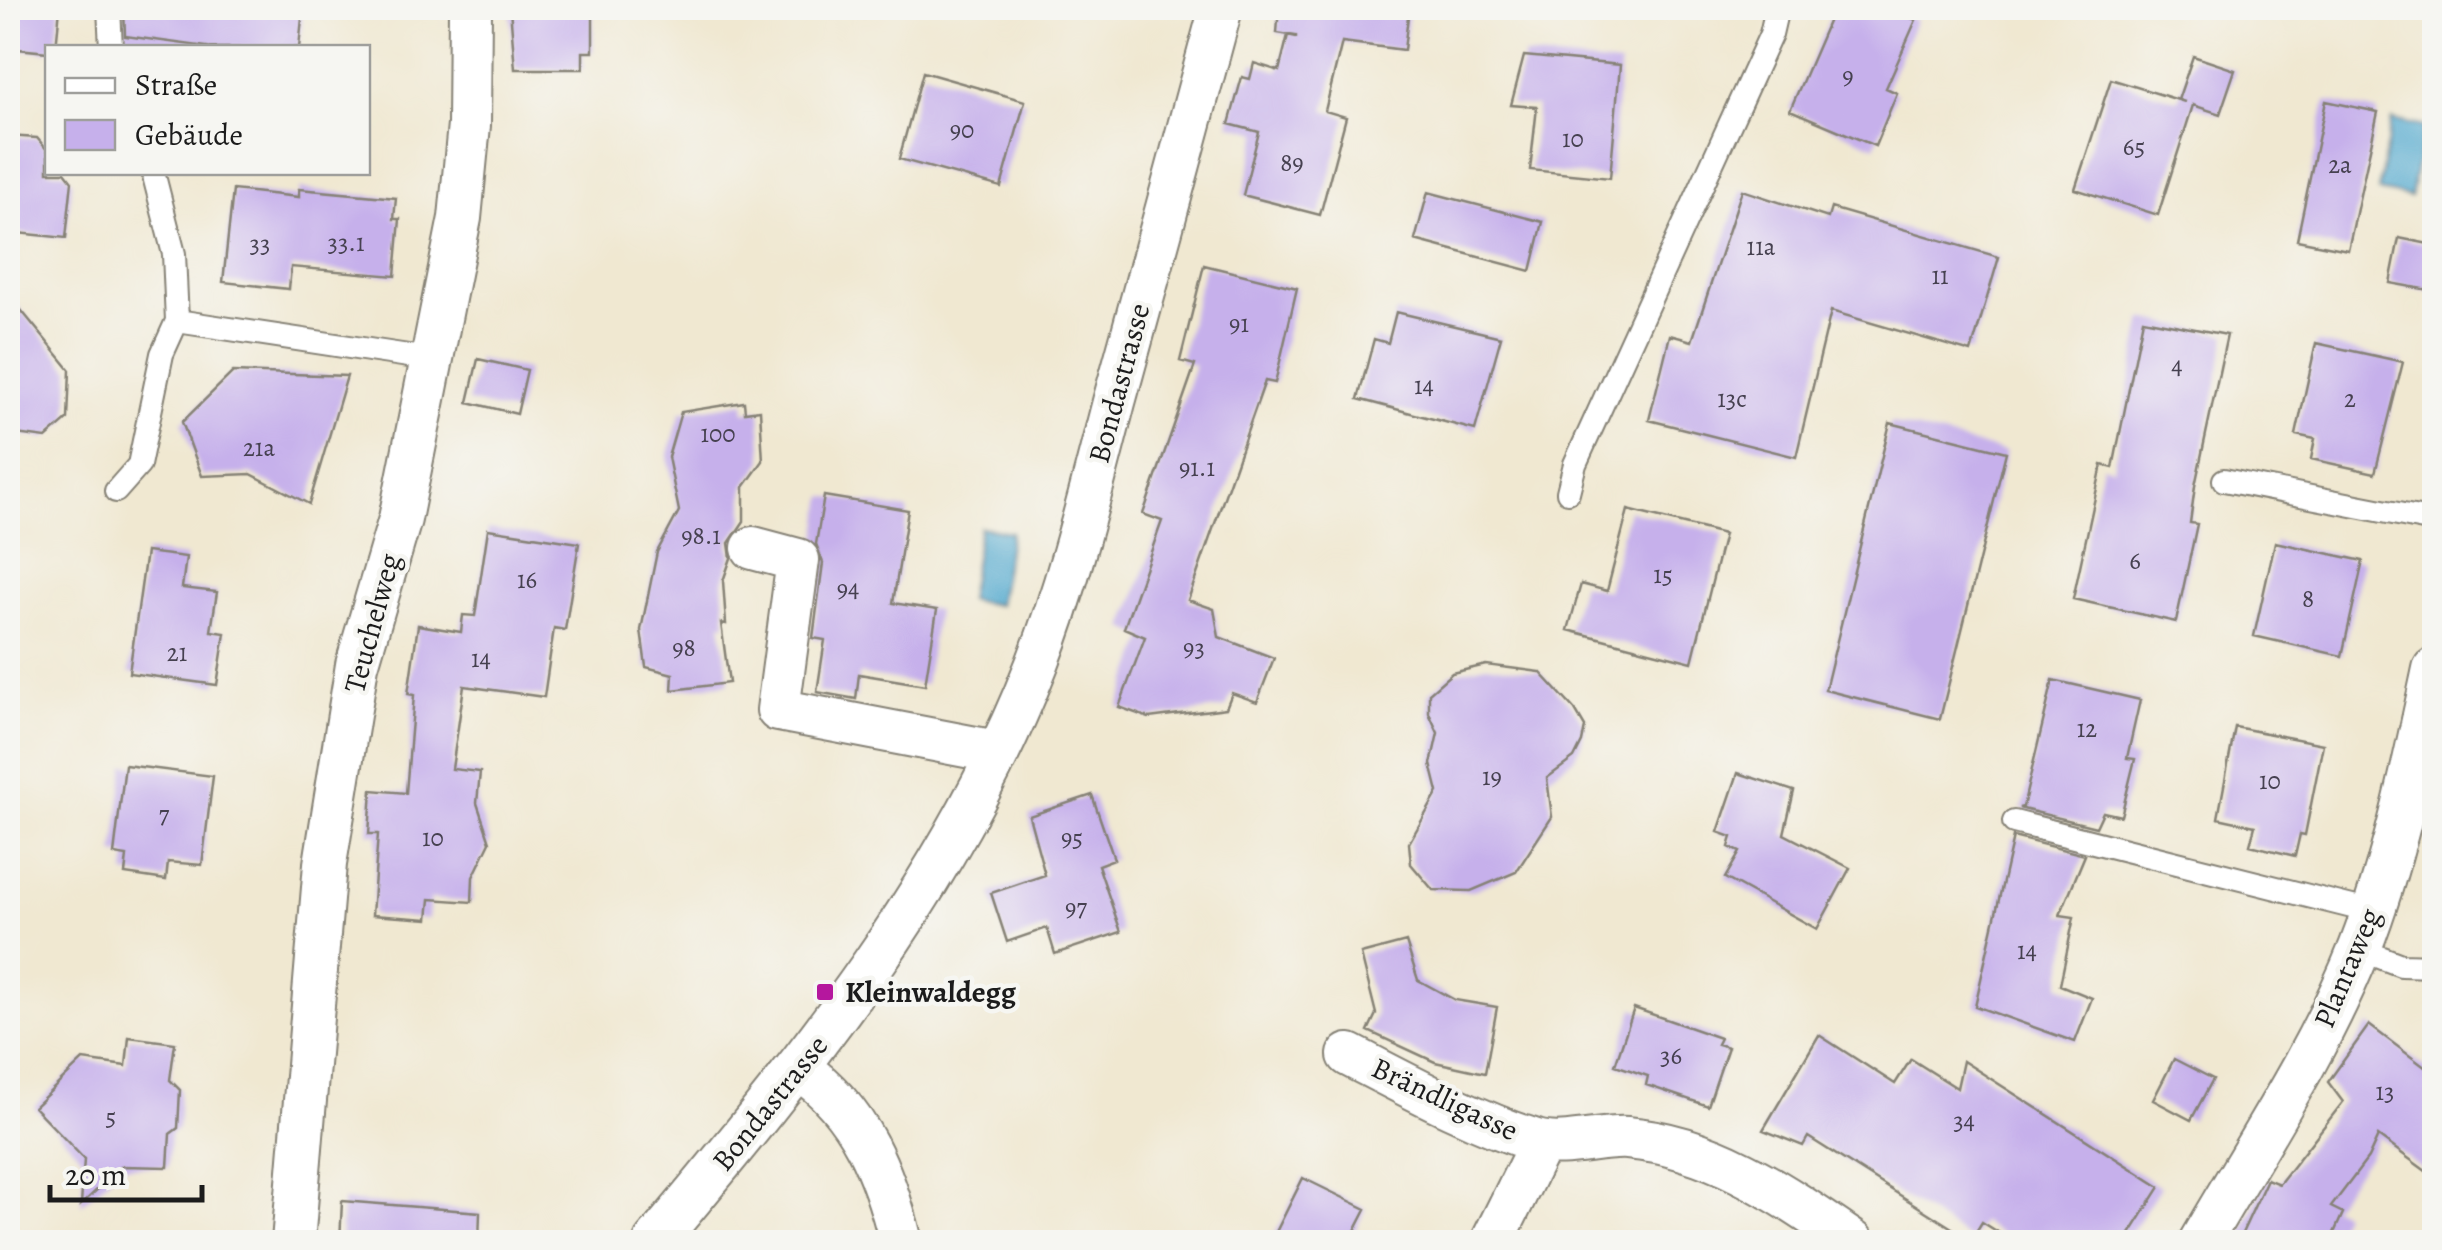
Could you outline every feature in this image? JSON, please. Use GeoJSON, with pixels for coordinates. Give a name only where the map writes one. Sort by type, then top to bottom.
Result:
{"type":"FeatureCollection","features":[{"type":"Feature","properties":{"kind":"street","name":"Teuchelweg"},"geometry":{"type":"LineString","coordinates":[[293,1242],[324,864],[357,665],[400,519],[435,360],[460,218],[468,126],[470,8]]}},
{"type":"Feature","properties":{"kind":"street","name":"Bondastrasse"},"geometry":{"type":"LineString","coordinates":[[656,1242],[800,1068],[862,985],[947,848],[1037,665],[1068,572],[1221,8]]}},
{"type":"Feature","properties":{"kind":"street"},"geometry":{"type":"LineString","coordinates":[[752,548],[798,560],[778,710],[996,752]]}},
{"type":"Feature","properties":{"kind":"street","name":"Plantaweg"},"geometry":{"type":"LineString","coordinates":[[2200,1242],[2320,1033],[2366,931],[2396,843],[2434,668]]}},
{"type":"Feature","properties":{"kind":"street","name":"Brändligasse"},"geometry":{"type":"LineString","coordinates":[[1349,1054],[1434,1099],[1541,1143],[1624,1138],[1679,1146],[1732,1167],[1853,1242]]}},
{"type":"Feature","properties":{"kind":"street"},"geometry":{"type":"LineString","coordinates":[[800,1068],[844,1108],[866,1140],[887,1190],[901,1242]]}},
{"type":"Feature","properties":{"kind":"street","name":"Brändligasse"},"geometry":{"type":"LineString","coordinates":[[1492,1242],[1541,1143]]}},
{"type":"Feature","properties":{"kind":"lane"},"geometry":{"type":"LineString","coordinates":[[109,8],[111,45]]}},
{"type":"Feature","properties":{"kind":"lane"},"geometry":{"type":"LineString","coordinates":[[1568,492],[1596,418],[1771,34],[1777,8]]}},
{"type":"Feature","properties":{"kind":"lane"},"geometry":{"type":"LineString","coordinates":[[116,491],[138,464],[162,354],[177,321],[174,254],[154,175]]}},
{"type":"Feature","properties":{"kind":"lane"},"geometry":{"type":"LineString","coordinates":[[177,321],[435,360]]}},
{"type":"Feature","properties":{"kind":"lane"},"geometry":{"type":"LineString","coordinates":[[2224,480],[2434,522]]}},
{"type":"Feature","properties":{"kind":"lane"},"geometry":{"type":"LineString","coordinates":[[2014,822],[2366,931],[2401,964],[2434,966]]}},
{"type":"Feature","properties":{"kind":"water"},"geometry":{"type":"Polygon","coordinates":[[[2392,120],[2424,127],[2410,197],[2378,191],[2392,120]]]}},
{"type":"Feature","properties":{"kind":"water"},"geometry":{"type":"Polygon","coordinates":[[[980,527],[1011,532],[998,605],[968,600],[980,527]]]}},
{"type":"Feature","properties":{"kind":"building"},"geometry":{"type":"Polygon","coordinates":[[[8,8],[60,8],[56,45],[45,45],[45,52],[8,48],[8,8]]]}},
{"type":"Feature","properties":{"kind":"building"},"geometry":{"type":"Polygon","coordinates":[[[124,8],[303,8],[299,45],[192,45],[125,36],[124,8]]]}},
{"type":"Feature","properties":{"kind":"building"},"geometry":{"type":"Polygon","coordinates":[[[510,8],[593,8],[593,52],[583,52],[583,69],[515,69],[510,8]]]}},
{"type":"Feature","properties":{"kind":"building"},"geometry":{"type":"Polygon","coordinates":[[[1279,8],[1409,8],[1404,50],[1342,42],[1325,111],[1346,117],[1320,215],[1243,195],[1259,132],[1229,124],[1242,77],[1250,79],[1254,63],[1279,71],[1288,35],[1296,37],[1296,36],[1277,33],[1279,8]]]}},
{"type":"Feature","properties":{"kind":"building"},"geometry":{"type":"Polygon","coordinates":[[[1834,8],[1888,8],[1916,20],[1886,88],[1897,93],[1875,146],[1790,110],[1834,8]]]}},
{"type":"Feature","properties":{"kind":"building"},"geometry":{"type":"Polygon","coordinates":[[[1524,56],[1620,65],[1610,178],[1530,170],[1537,107],[1511,105],[1524,56]]]}},
{"type":"Feature","properties":{"kind":"building"},"geometry":{"type":"Polygon","coordinates":[[[2193,56],[2235,70],[2220,114],[2193,105],[2158,215],[2075,189],[2111,79],[2178,100],[2193,56]]]}},
{"type":"Feature","properties":{"kind":"building"},"geometry":{"type":"Polygon","coordinates":[[[923,72],[1025,101],[1001,187],[899,159],[923,72]]]}},
{"type":"Feature","properties":{"kind":"building"},"geometry":{"type":"Polygon","coordinates":[[[2326,101],[2378,112],[2348,250],[2297,240],[2326,101]]]}},
{"type":"Feature","properties":{"kind":"building"},"geometry":{"type":"Polygon","coordinates":[[[8,136],[37,138],[45,147],[45,175],[67,175],[72,181],[66,238],[8,232],[8,136]]]}},
{"type":"Feature","properties":{"kind":"building"},"geometry":{"type":"Polygon","coordinates":[[[299,189],[396,198],[394,219],[400,219],[395,276],[291,267],[289,289],[223,282],[233,190],[299,197],[299,189]]]}},
{"type":"Feature","properties":{"kind":"building"},"geometry":{"type":"Polygon","coordinates":[[[1742,190],[1828,218],[1831,208],[1999,257],[1971,352],[1831,311],[1796,457],[1649,420],[1670,335],[1692,341],[1742,190]]]}},
{"type":"Feature","properties":{"kind":"building"},"geometry":{"type":"Polygon","coordinates":[[[1428,192],[1543,222],[1531,271],[1415,240],[1428,192]]]}},
{"type":"Feature","properties":{"kind":"building"},"geometry":{"type":"Polygon","coordinates":[[[2399,238],[2434,245],[2434,291],[2390,283],[2399,238]]]}},
{"type":"Feature","properties":{"kind":"building"},"geometry":{"type":"Polygon","coordinates":[[[1204,265],[1297,288],[1275,383],[1265,381],[1188,600],[1214,609],[1219,637],[1274,658],[1257,702],[1232,693],[1226,708],[1149,718],[1119,707],[1145,637],[1124,628],[1162,521],[1143,514],[1195,365],[1180,361],[1204,265]]]}},
{"type":"Feature","properties":{"kind":"building"},"geometry":{"type":"Polygon","coordinates":[[[8,294],[70,370],[68,419],[46,438],[8,433],[8,294]]]}},
{"type":"Feature","properties":{"kind":"building"},"geometry":{"type":"Polygon","coordinates":[[[1396,312],[1501,337],[1475,430],[1358,399],[1374,339],[1388,343],[1396,312]]]}},
{"type":"Feature","properties":{"kind":"building"},"geometry":{"type":"Polygon","coordinates":[[[2143,319],[2227,335],[2195,486],[2190,523],[2197,524],[2176,622],[2073,599],[2102,465],[2113,468],[2143,319]]]}},
{"type":"Feature","properties":{"kind":"building"},"geometry":{"type":"Polygon","coordinates":[[[2316,343],[2403,362],[2375,473],[2311,459],[2315,439],[2296,435],[2316,343]]]}},
{"type":"Feature","properties":{"kind":"building"},"geometry":{"type":"Polygon","coordinates":[[[478,359],[527,370],[517,414],[468,402],[478,359]]]}},
{"type":"Feature","properties":{"kind":"building"},"geometry":{"type":"Polygon","coordinates":[[[233,372],[347,376],[309,504],[251,474],[202,476],[182,422],[233,372]]]}},
{"type":"Feature","properties":{"kind":"building"},"geometry":{"type":"Polygon","coordinates":[[[744,402],[745,412],[760,410],[763,461],[744,487],[744,521],[729,543],[731,558],[723,581],[726,624],[721,623],[729,683],[672,690],[673,674],[646,667],[641,630],[657,552],[679,511],[668,457],[681,412],[744,402]]]}},
{"type":"Feature","properties":{"kind":"building"},"geometry":{"type":"Polygon","coordinates":[[[1890,423],[2006,452],[1940,719],[1825,690],[1890,423]]]}},
{"type":"Feature","properties":{"kind":"building"},"geometry":{"type":"Polygon","coordinates":[[[824,496],[908,510],[893,603],[937,610],[925,685],[859,674],[856,699],[817,692],[825,640],[813,638],[823,563],[816,544],[824,496]]]}},
{"type":"Feature","properties":{"kind":"building"},"geometry":{"type":"Polygon","coordinates":[[[1628,510],[1724,534],[1692,662],[1568,630],[1581,584],[1607,591],[1628,510]]]}},
{"type":"Feature","properties":{"kind":"building"},"geometry":{"type":"Polygon","coordinates":[[[488,529],[579,543],[565,630],[554,628],[544,697],[464,686],[452,769],[480,772],[477,803],[490,842],[473,877],[472,902],[430,899],[428,919],[372,915],[378,834],[369,834],[372,790],[406,793],[414,695],[408,694],[418,625],[461,632],[463,615],[475,616],[488,529]]]}},
{"type":"Feature","properties":{"kind":"building"},"geometry":{"type":"Polygon","coordinates":[[[2275,542],[2363,561],[2342,656],[2254,636],[2275,542]]]}},
{"type":"Feature","properties":{"kind":"building"},"geometry":{"type":"Polygon","coordinates":[[[146,552],[186,557],[182,588],[217,592],[211,631],[225,633],[217,685],[129,673],[146,552]]]}},
{"type":"Feature","properties":{"kind":"building"},"geometry":{"type":"Polygon","coordinates":[[[1486,665],[1540,672],[1575,710],[1585,727],[1582,742],[1574,758],[1547,778],[1552,817],[1516,872],[1471,891],[1433,890],[1411,864],[1409,843],[1438,792],[1431,764],[1438,733],[1429,713],[1429,693],[1452,673],[1486,665]]]}},
{"type":"Feature","properties":{"kind":"building"},"geometry":{"type":"Polygon","coordinates":[[[2053,680],[2140,700],[2127,758],[2135,759],[2121,816],[2103,812],[2096,827],[2019,808],[2023,807],[2053,680]]]}},
{"type":"Feature","properties":{"kind":"building"},"geometry":{"type":"Polygon","coordinates":[[[2235,727],[2323,744],[2305,835],[2300,834],[2295,856],[2250,845],[2255,826],[2218,818],[2235,727]]]}},
{"type":"Feature","properties":{"kind":"building"},"geometry":{"type":"Polygon","coordinates":[[[125,765],[213,776],[202,865],[168,862],[166,880],[125,874],[127,856],[114,854],[125,765]]]}},
{"type":"Feature","properties":{"kind":"building"},"geometry":{"type":"Polygon","coordinates":[[[1738,773],[1794,791],[1784,834],[1850,868],[1817,929],[1725,878],[1740,852],[1729,847],[1732,837],[1718,832],[1738,773]]]}},
{"type":"Feature","properties":{"kind":"building"},"geometry":{"type":"Polygon","coordinates":[[[1092,795],[1114,859],[1098,865],[1121,932],[1055,954],[1047,928],[1007,942],[991,893],[1045,875],[1029,816],[1092,795]]]}},
{"type":"Feature","properties":{"kind":"building"},"geometry":{"type":"Polygon","coordinates":[[[2013,837],[2085,855],[2060,915],[2074,917],[2060,985],[2092,998],[2075,1042],[1975,1006],[2013,837]]]}},
{"type":"Feature","properties":{"kind":"building"},"geometry":{"type":"Polygon","coordinates":[[[1406,942],[1418,980],[1455,1000],[1497,1007],[1485,1073],[1435,1062],[1368,1031],[1376,1014],[1361,954],[1406,942]]]}},
{"type":"Feature","properties":{"kind":"building"},"geometry":{"type":"Polygon","coordinates":[[[1634,1008],[1720,1038],[1717,1044],[1728,1047],[1708,1106],[1646,1085],[1648,1076],[1615,1065],[1634,1008]]]}},
{"type":"Feature","properties":{"kind":"building"},"geometry":{"type":"Polygon","coordinates":[[[2369,1025],[2434,1074],[2434,1177],[2378,1136],[2368,1158],[2331,1207],[2343,1213],[2330,1242],[2238,1242],[2267,1179],[2279,1184],[2343,1102],[2328,1082],[2369,1025]]]}},
{"type":"Feature","properties":{"kind":"building"},"geometry":{"type":"Polygon","coordinates":[[[1819,1035],[1895,1084],[1911,1059],[1957,1088],[1963,1061],[2160,1187],[2125,1242],[2014,1242],[1982,1222],[1971,1240],[1808,1137],[1803,1146],[1763,1130],[1819,1035]]]}},
{"type":"Feature","properties":{"kind":"building"},"geometry":{"type":"Polygon","coordinates":[[[129,1037],[175,1043],[170,1080],[180,1090],[178,1128],[170,1134],[168,1167],[122,1166],[81,1205],[84,1159],[34,1107],[83,1060],[126,1066],[129,1037]]]}},
{"type":"Feature","properties":{"kind":"building"},"geometry":{"type":"Polygon","coordinates":[[[2174,1059],[2213,1079],[2191,1120],[2153,1100],[2174,1059]]]}},
{"type":"Feature","properties":{"kind":"building"},"geometry":{"type":"Polygon","coordinates":[[[1303,1178],[1366,1209],[1349,1242],[1271,1242],[1303,1178]]]}},
{"type":"Feature","properties":{"kind":"building"},"geometry":{"type":"Polygon","coordinates":[[[342,1201],[480,1212],[479,1242],[340,1242],[342,1201]]]}},
{"type":"Feature","properties":{"kind":"place","name":"Kleinwaldegg"},"geometry":{"type":"Point","coordinates":[825,992]}}]}
